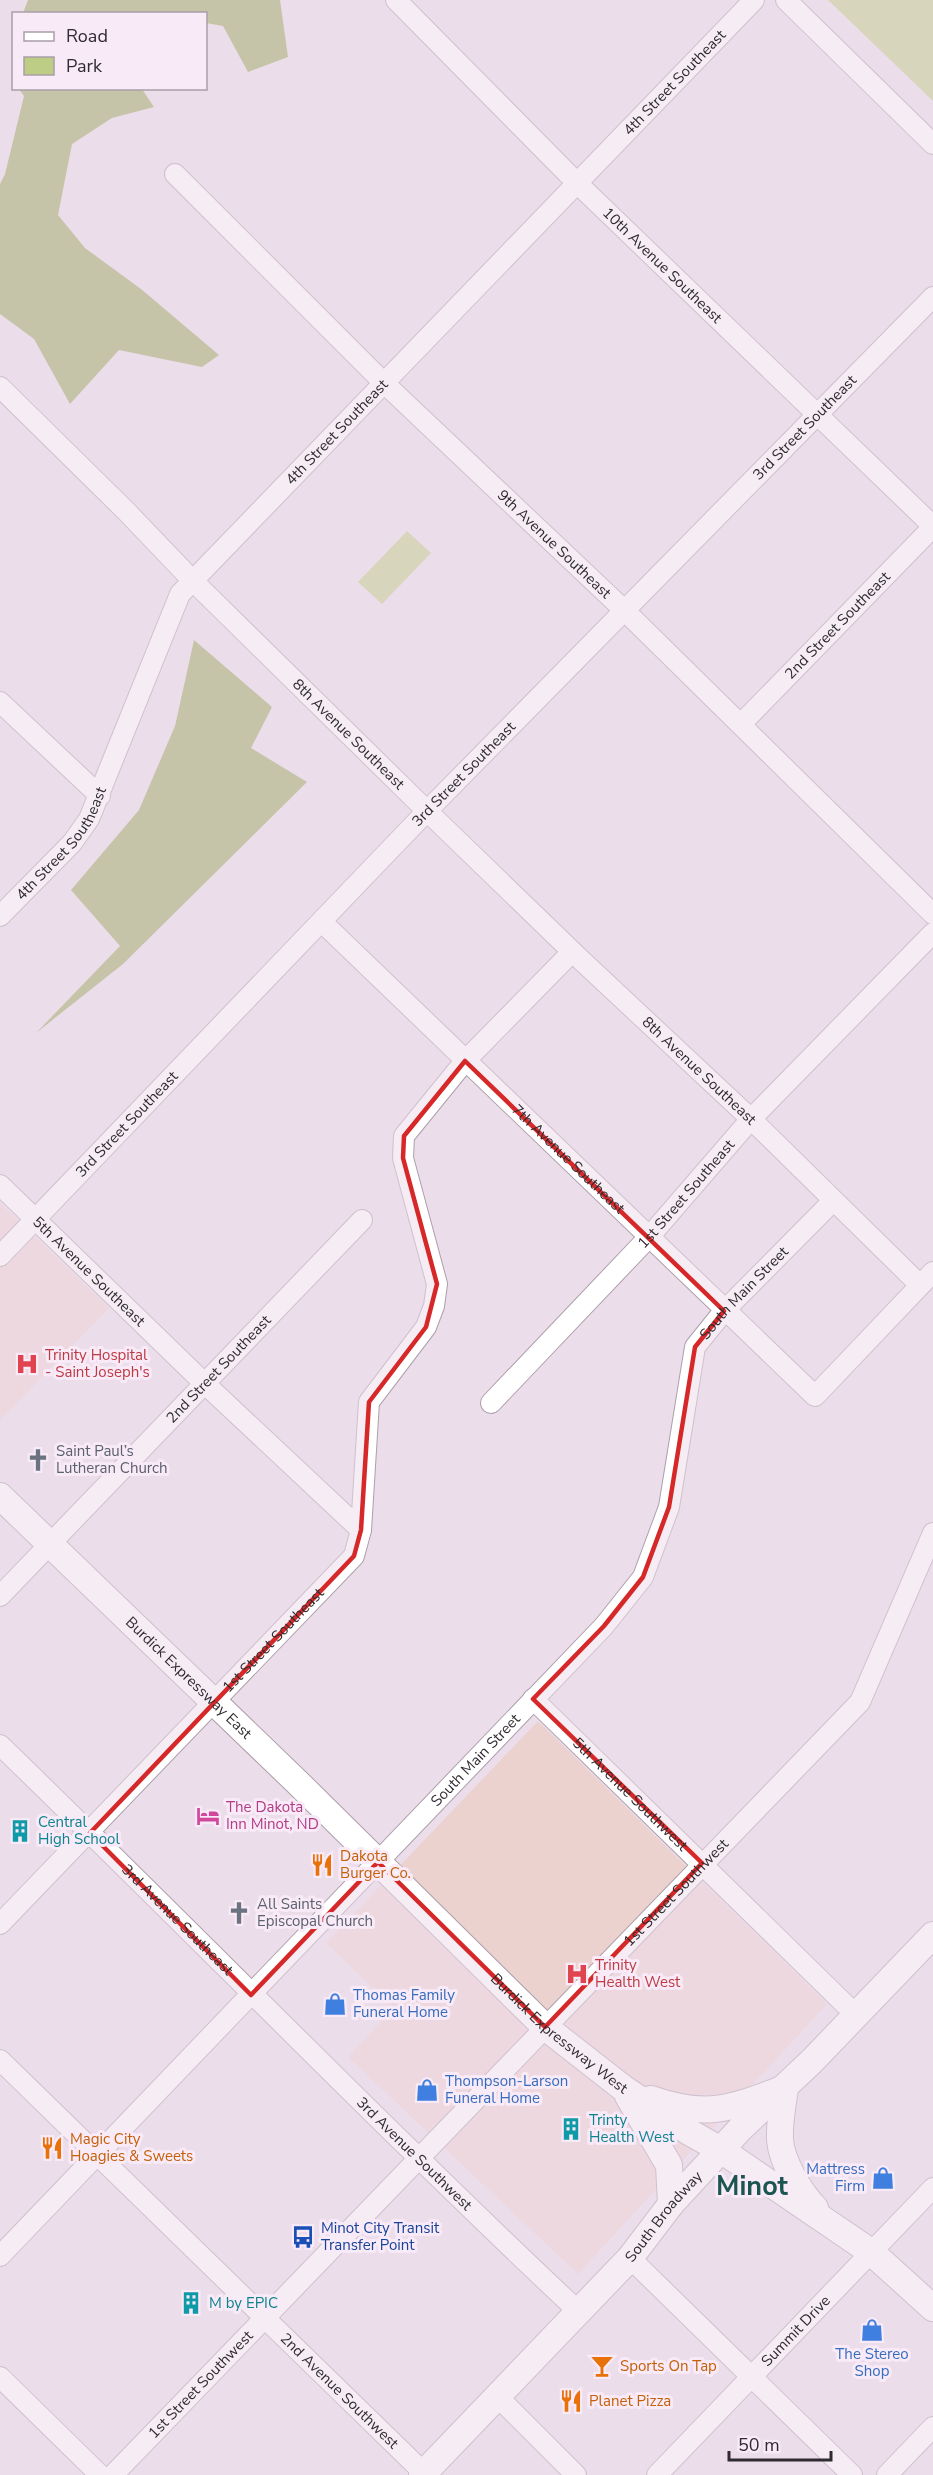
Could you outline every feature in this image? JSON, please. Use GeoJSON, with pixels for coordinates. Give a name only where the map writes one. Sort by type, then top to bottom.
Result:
{"type":"FeatureCollection","features":[{"type":"Feature","properties":{"kind":"main road","name":"Burdick Expressway East"},"geometry":{"type":"LineString","coordinates":[[0,1496],[378,1862]]}},
{"type":"Feature","properties":{"kind":"main road","name":"Burdick Expressway West"},"geometry":{"type":"LineString","coordinates":[[378,1862],[545,2027],[623,2088],[689,2132],[721,2150],[871,2252],[933,2308]]}},
{"type":"Feature","properties":{"kind":"main road","name":"South Broadway"},"geometry":{"type":"LineString","coordinates":[[424,2474],[630,2258],[671,2204],[721,2150],[812,2061],[933,1935]]}},
{"type":"Feature","properties":{"kind":"main road"},"geometry":{"type":"LineString","coordinates":[[623,2088],[679,2107],[709,2111],[742,2105],[785,2088],[780,2140],[783,2153],[787,2164],[810,2202],[828,2221]]}},
{"type":"Feature","properties":{"kind":"main road"},"geometry":{"type":"LineString","coordinates":[[623,2088],[669,2165],[671,2204]]}},
{"type":"Feature","properties":{"kind":"street","name":"10th Avenue Southeast"},"geometry":{"type":"LineString","coordinates":[[396,0],[577,183],[933,526]]}},
{"type":"Feature","properties":{"kind":"street","name":"4th Street Southeast"},"geometry":{"type":"LineString","coordinates":[[0,916],[72,843],[89,819],[180,594],[754,0]]}},
{"type":"Feature","properties":{"kind":"street"},"geometry":{"type":"LineString","coordinates":[[786,0],[933,144]]}},
{"type":"Feature","properties":{"kind":"street","name":"9th Avenue Southeast"},"geometry":{"type":"LineString","coordinates":[[175,174],[383,382],[624,610],[933,914]]}},
{"type":"Feature","properties":{"kind":"street","name":"3rd Street Southeast"},"geometry":{"type":"LineString","coordinates":[[0,1256],[427,811],[933,297]]}},
{"type":"Feature","properties":{"kind":"street","name":"8th Avenue Southeast"},"geometry":{"type":"LineString","coordinates":[[0,387],[127,512],[192,580],[573,952],[752,1119],[833,1201],[926,1278]]}},
{"type":"Feature","properties":{"kind":"street","name":"2nd Street Southeast"},"geometry":{"type":"LineString","coordinates":[[741,724],[933,526]]}},
{"type":"Feature","properties":{"kind":"street"},"geometry":{"type":"LineString","coordinates":[[0,702],[100,796]]}},
{"type":"Feature","properties":{"kind":"street","name":"7th Avenue Southeast"},"geometry":{"type":"LineString","coordinates":[[322,922],[815,1396],[926,1278]]}},
{"type":"Feature","properties":{"kind":"street","name":"1st Street Southeast"},"geometry":{"type":"LineString","coordinates":[[491,1403],[649,1237],[752,1119],[933,933]]}},
{"type":"Feature","properties":{"kind":"street"},"geometry":{"type":"LineString","coordinates":[[465,1061],[573,952]]}},
{"type":"Feature","properties":{"kind":"street","name":"1st Street Southeast"},"geometry":{"type":"LineString","coordinates":[[0,1924],[354,1556],[361,1530],[369,1402],[426,1327],[434,1306],[437,1284],[403,1158],[404,1136],[465,1061]]}},
{"type":"Feature","properties":{"kind":"street","name":"5th Avenue Southeast"},"geometry":{"type":"LineString","coordinates":[[0,1185],[203,1382],[361,1530]]}},
{"type":"Feature","properties":{"kind":"street","name":"South Main Street"},"geometry":{"type":"LineString","coordinates":[[0,2256],[604,1626],[643,1576],[669,1507],[695,1347],[724,1311],[833,1201]]}},
{"type":"Feature","properties":{"kind":"street","name":"2nd Street Southeast"},"geometry":{"type":"LineString","coordinates":[[0,1596],[51,1545],[203,1382],[362,1220]]}},
{"type":"Feature","properties":{"kind":"street","name":"1st Street Southwest"},"geometry":{"type":"LineString","coordinates":[[113,2475],[860,1702],[929,1557],[933,1533]]}},
{"type":"Feature","properties":{"kind":"street","name":"5th Avenue Southwest"},"geometry":{"type":"LineString","coordinates":[[533,1699],[856,2015]]}},
{"type":"Feature","properties":{"kind":"street","name":"3rd Avenue Southeast"},"geometry":{"type":"LineString","coordinates":[[0,1745],[251,1995]]}},
{"type":"Feature","properties":{"kind":"street","name":"3rd Avenue Southwest"},"geometry":{"type":"LineString","coordinates":[[251,1995],[579,2312]]}},
{"type":"Feature","properties":{"kind":"street","name":"2nd Avenue Southwest"},"geometry":{"type":"LineString","coordinates":[[0,2060],[424,2474]]}},
{"type":"Feature","properties":{"kind":"street","name":"Summit Drive"},"geometry":{"type":"LineString","coordinates":[[657,2475],[933,2188]]}},
{"type":"Feature","properties":{"kind":"street"},"geometry":{"type":"LineString","coordinates":[[630,2258],[852,2475]]}},
{"type":"Feature","properties":{"kind":"street"},"geometry":{"type":"LineString","coordinates":[[0,2377],[100,2475]]}},
{"type":"Feature","properties":{"kind":"street"},"geometry":{"type":"LineString","coordinates":[[498,2397],[576,2475]]}},
{"type":"Feature","properties":{"kind":"street"},"geometry":{"type":"LineString","coordinates":[[887,2475],[933,2427]]}},
{"type":"Feature","properties":{"kind":"highlighted area"},"geometry":{"type":"Polygon","coordinates":[[[465,1061],[724,1311],[695,1347],[669,1507],[643,1577],[604,1626],[533,1699],[702,1863],[545,2027],[378,1862],[251,1995],[90,1833],[354,1556],[361,1530],[369,1402],[426,1327],[437,1284],[403,1158],[404,1136],[465,1061]]]}},
{"type":"Feature","properties":{"kind":"shaded area","name":"Trinity Hospital - Saint Joseph's"},"geometry":{"type":"Polygon","coordinates":[[[0,1203],[109,1308],[0,1420],[0,1203]]]}},
{"type":"Feature","properties":{"kind":"shaded area","name":"Trinity Health West"},"geometry":{"type":"Polygon","coordinates":[[[538,1721],[827,2004],[578,2274],[348,2057],[394,2008],[326,1943],[538,1721]]]}},
{"type":"Feature","properties":{"kind":"green space"},"geometry":{"type":"Polygon","coordinates":[[[28,0],[280,0],[288,57],[248,72],[223,26],[207,23],[207,12],[23,12],[28,0]]]}},
{"type":"Feature","properties":{"kind":"green space"},"geometry":{"type":"Polygon","coordinates":[[[828,0],[933,0],[933,101],[828,0]]]}},
{"type":"Feature","properties":{"kind":"green space"},"geometry":{"type":"Polygon","coordinates":[[[20,90],[143,90],[154,107],[112,118],[72,144],[58,215],[85,248],[141,289],[219,355],[202,367],[119,350],[70,404],[34,339],[0,314],[0,184],[5,174],[24,96],[20,90]]]}},
{"type":"Feature","properties":{"kind":"green space"},"geometry":{"type":"Polygon","coordinates":[[[407,531],[431,553],[382,604],[358,582],[407,531]]]}},
{"type":"Feature","properties":{"kind":"green space"},"geometry":{"type":"Polygon","coordinates":[[[194,640],[272,707],[251,748],[307,782],[123,964],[36,1033],[120,946],[71,890],[139,810],[175,726],[194,640]]]}},
{"type":"Feature","properties":{"kind":"place","name":"Trinity Hospital - Saint Joseph's"},"geometry":{"type":"Point","coordinates":[27,1364]}},
{"type":"Feature","properties":{"kind":"place","name":"Saint Paul’s Lutheran Church"},"geometry":{"type":"Point","coordinates":[38,1460]}},
{"type":"Feature","properties":{"kind":"place","name":"The Dakota Inn Minot, ND"},"geometry":{"type":"Point","coordinates":[208,1816]}},
{"type":"Feature","properties":{"kind":"place","name":"Central High School"},"geometry":{"type":"Point","coordinates":[20,1831]}},
{"type":"Feature","properties":{"kind":"place","name":"Dakota Burger Co."},"geometry":{"type":"Point","coordinates":[322,1865]}},
{"type":"Feature","properties":{"kind":"place","name":"All Saints Episcopal Church"},"geometry":{"type":"Point","coordinates":[239,1913]}},
{"type":"Feature","properties":{"kind":"place","name":"Trinity Health West"},"geometry":{"type":"Point","coordinates":[577,1974]}},
{"type":"Feature","properties":{"kind":"place","name":"Thomas Family Funeral Home"},"geometry":{"type":"Point","coordinates":[335,2004]}},
{"type":"Feature","properties":{"kind":"place","name":"Thompson-Larson Funeral Home"},"geometry":{"type":"Point","coordinates":[427,2090]}},
{"type":"Feature","properties":{"kind":"place","name":"Trinty Health West"},"geometry":{"type":"Point","coordinates":[571,2129]}},
{"type":"Feature","properties":{"kind":"place","name":"Magic City Hoagies & Sweets"},"geometry":{"type":"Point","coordinates":[52,2148]}},
{"type":"Feature","properties":{"kind":"place","name":"Mattress Firm"},"geometry":{"type":"Point","coordinates":[883,2178]}},
{"type":"Feature","properties":{"kind":"place","name":"Minot City Transit Transfer Point"},"geometry":{"type":"Point","coordinates":[303,2237]}},
{"type":"Feature","properties":{"kind":"place","name":"M by EPIC"},"geometry":{"type":"Point","coordinates":[191,2303]}},
{"type":"Feature","properties":{"kind":"place","name":"The Stereo Shop"},"geometry":{"type":"Point","coordinates":[872,2330]}},
{"type":"Feature","properties":{"kind":"place","name":"Sports On Tap"},"geometry":{"type":"Point","coordinates":[602,2366]}},
{"type":"Feature","properties":{"kind":"place","name":"Planet Pizza"},"geometry":{"type":"Point","coordinates":[571,2401]}},
{"type":"Feature","properties":{"kind":"district","name":"Minot"},"geometry":{"type":"Point","coordinates":[752,2186]}}]}
